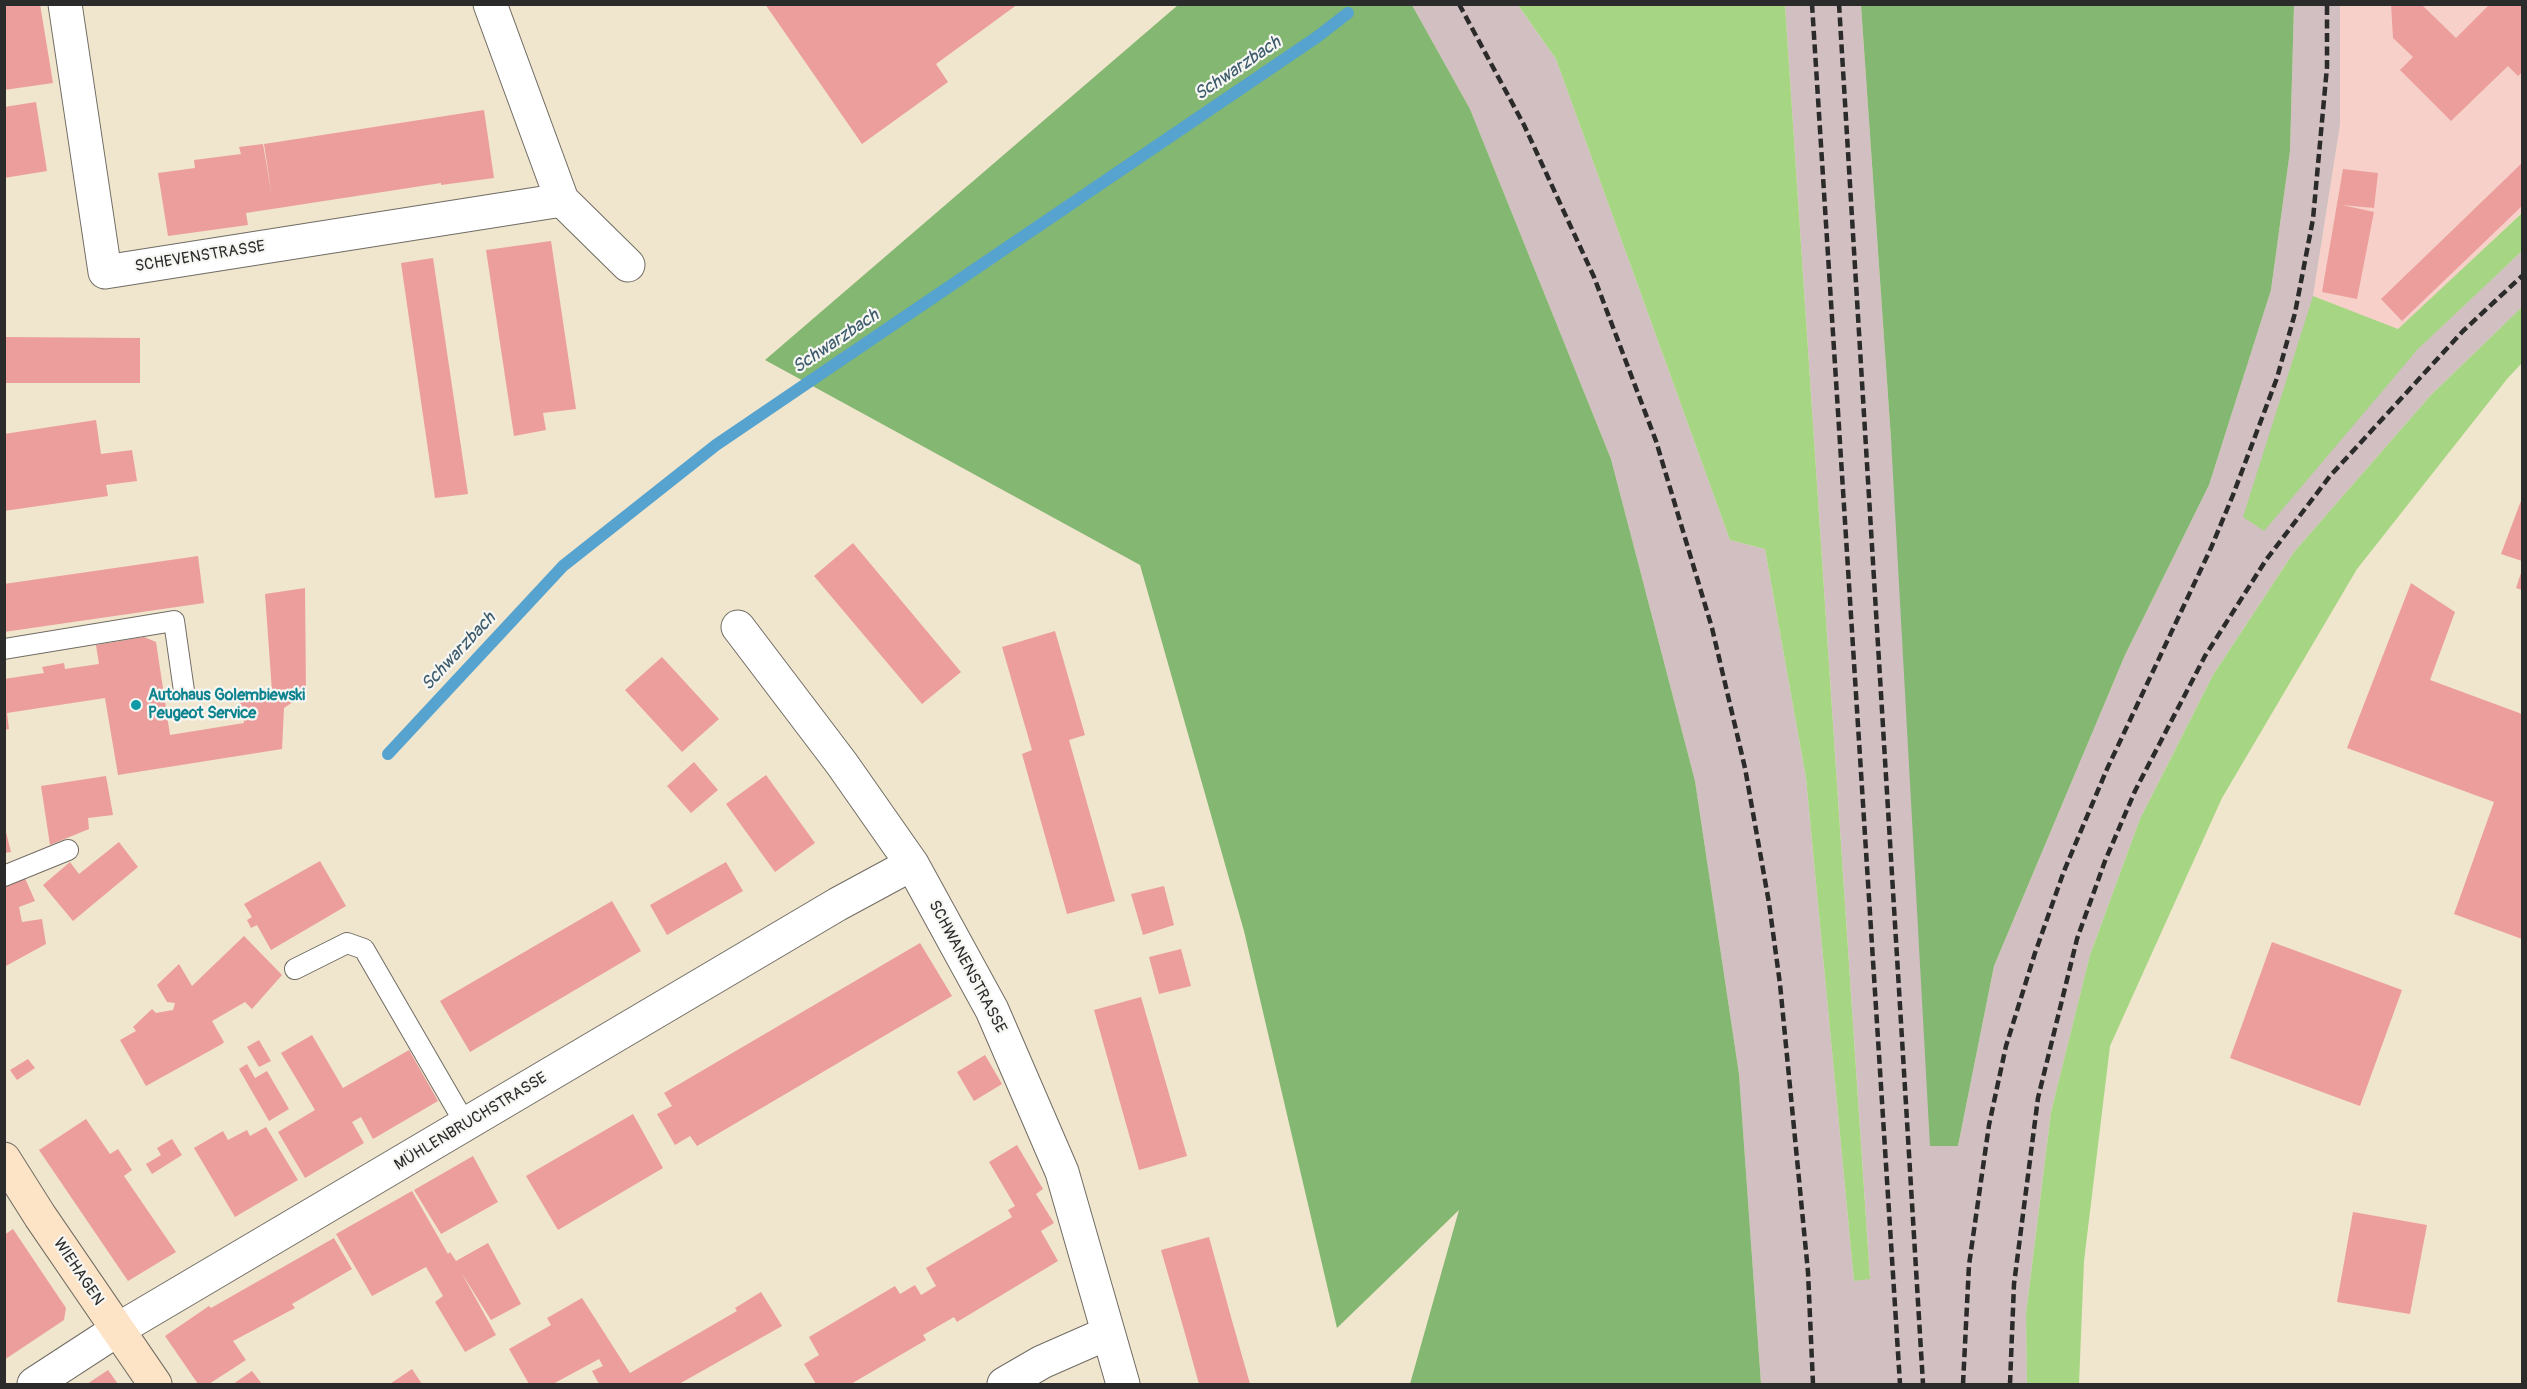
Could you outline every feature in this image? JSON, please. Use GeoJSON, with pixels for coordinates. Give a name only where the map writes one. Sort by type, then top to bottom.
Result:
{"type":"FeatureCollection","features":[{"type":"Feature","properties":{"kind":"main road","name":"WIEHAGEN"},"geometry":{"type":"LineString","coordinates":[[4,1158],[155,1384]]}},
{"type":"Feature","properties":{"kind":"street","name":"SCHEVENSTRASSE"},"geometry":{"type":"LineString","coordinates":[[65,4],[105,272],[562,200]]}},
{"type":"Feature","properties":{"kind":"street"},"geometry":{"type":"LineString","coordinates":[[490,4],[562,200],[628,265]]}},
{"type":"Feature","properties":{"kind":"street","name":"SCHWANENSTRASSE"},"geometry":{"type":"LineString","coordinates":[[738,627],[842,764],[912,864],[992,1010],[1062,1172],[1123,1384]]}},
{"type":"Feature","properties":{"kind":"street","name":"MÜHLENBRUCHSTRASSE"},"geometry":{"type":"LineString","coordinates":[[34,1384],[117,1330],[838,904],[912,864]]}},
{"type":"Feature","properties":{"kind":"street"},"geometry":{"type":"LineString","coordinates":[[1004,1384],[1042,1362],[1108,1333]]}},
{"type":"Feature","properties":{"kind":"lane"},"geometry":{"type":"LineString","coordinates":[[4,649],[174,621],[184,691]]}},
{"type":"Feature","properties":{"kind":"lane"},"geometry":{"type":"LineString","coordinates":[[4,876],[68,850]]}},
{"type":"Feature","properties":{"kind":"lane"},"geometry":{"type":"LineString","coordinates":[[295,969],[347,943],[364,949],[466,1125]]}},
{"type":"Feature","properties":{"kind":"shaded area"},"geometry":{"type":"Polygon","coordinates":[[[1412,5],[1518,5],[1556,59],[1730,540],[1765,549],[1806,778],[1854,1281],[1870,1278],[1785,5],[1861,5],[1891,439],[1958,1146],[1994,966],[2125,655],[2209,485],[2271,290],[2290,151],[2294,5],[2340,5],[2340,125],[2313,296],[2418,348],[2522,251],[2522,307],[2431,395],[2294,552],[2213,675],[2140,819],[2090,955],[2051,1112],[2026,1314],[2027,1384],[1761,1384],[1739,1074],[1695,781],[1611,459],[1470,109],[1412,5]]]}},
{"type":"Feature","properties":{"kind":"shaded area"},"geometry":{"type":"Polygon","coordinates":[[[2340,5],[2522,5],[2522,212],[2398,330],[2313,296],[2340,125],[2340,5]]]}},
{"type":"Feature","properties":{"kind":"green space"},"geometry":{"type":"Polygon","coordinates":[[[1178,5],[1412,5],[1470,109],[1611,459],[1695,781],[1739,1074],[1761,1384],[1410,1384],[1459,1210],[1337,1328],[1244,931],[1140,565],[765,360],[1178,5]]]}},
{"type":"Feature","properties":{"kind":"green space"},"geometry":{"type":"Polygon","coordinates":[[[1518,5],[1785,5],[1870,1279],[1854,1281],[1806,778],[1765,549],[1730,540],[1556,59],[1518,5]]]}},
{"type":"Feature","properties":{"kind":"green space"},"geometry":{"type":"Polygon","coordinates":[[[1861,5],[2294,5],[2290,151],[2271,290],[2209,485],[2125,655],[1994,966],[1958,1146],[1930,1146],[1891,439],[1861,5]]]}},
{"type":"Feature","properties":{"kind":"green space"},"geometry":{"type":"Polygon","coordinates":[[[2522,213],[2522,251],[2418,349],[2264,531],[2243,517],[2313,296],[2398,329],[2522,213]]]}},
{"type":"Feature","properties":{"kind":"green space"},"geometry":{"type":"Polygon","coordinates":[[[2522,307],[2522,363],[2357,569],[2222,798],[2110,1046],[2084,1261],[2079,1384],[2027,1384],[2026,1314],[2051,1112],[2090,955],[2140,819],[2213,675],[2294,552],[2431,395],[2522,307]]]}},
{"type":"Feature","properties":{"kind":"building"},"geometry":{"type":"Polygon","coordinates":[[[4,4],[40,4],[53,83],[4,90],[4,4]]]}},
{"type":"Feature","properties":{"kind":"building"},"geometry":{"type":"Polygon","coordinates":[[[765,4],[1018,4],[936,64],[948,82],[862,144],[765,4]]]}},
{"type":"Feature","properties":{"kind":"building"},"geometry":{"type":"Polygon","coordinates":[[[2391,4],[2421,4],[2456,38],[2490,4],[2522,4],[2522,72],[2518,76],[2508,66],[2451,121],[2400,70],[2413,57],[2393,38],[2391,4]]]}},
{"type":"Feature","properties":{"kind":"building"},"geometry":{"type":"Polygon","coordinates":[[[36,102],[47,171],[4,178],[4,107],[36,102]]]}},
{"type":"Feature","properties":{"kind":"building"},"geometry":{"type":"Polygon","coordinates":[[[484,110],[494,178],[441,185],[441,183],[246,213],[248,225],[168,236],[158,173],[195,168],[194,160],[241,154],[239,147],[263,144],[272,197],[264,144],[484,110]]]}},
{"type":"Feature","properties":{"kind":"building"},"geometry":{"type":"Polygon","coordinates":[[[2522,163],[2522,206],[2402,321],[2381,299],[2522,163]]]}},
{"type":"Feature","properties":{"kind":"building"},"geometry":{"type":"Polygon","coordinates":[[[2343,169],[2378,173],[2374,208],[2342,205],[2374,212],[2357,299],[2322,292],[2343,169]]]}},
{"type":"Feature","properties":{"kind":"building"},"geometry":{"type":"Polygon","coordinates":[[[551,241],[576,409],[543,413],[546,430],[514,436],[486,250],[551,241]]]}},
{"type":"Feature","properties":{"kind":"building"},"geometry":{"type":"Polygon","coordinates":[[[433,258],[468,494],[435,498],[401,263],[433,258]]]}},
{"type":"Feature","properties":{"kind":"building"},"geometry":{"type":"Polygon","coordinates":[[[4,337],[140,338],[140,383],[4,383],[4,337]]]}},
{"type":"Feature","properties":{"kind":"building"},"geometry":{"type":"Polygon","coordinates":[[[96,420],[101,454],[132,450],[137,481],[106,485],[108,496],[4,511],[4,434],[96,420]]]}},
{"type":"Feature","properties":{"kind":"building"},"geometry":{"type":"Polygon","coordinates":[[[2522,498],[2522,561],[2501,554],[2522,498]]]}},
{"type":"Feature","properties":{"kind":"building"},"geometry":{"type":"Polygon","coordinates":[[[853,543],[961,672],[922,704],[814,576],[853,543]]]}},
{"type":"Feature","properties":{"kind":"building"},"geometry":{"type":"Polygon","coordinates":[[[198,556],[204,603],[4,632],[4,584],[198,556]]]}},
{"type":"Feature","properties":{"kind":"building"},"geometry":{"type":"Polygon","coordinates":[[[2522,570],[2522,590],[2516,588],[2522,570]]]}},
{"type":"Feature","properties":{"kind":"building"},"geometry":{"type":"Polygon","coordinates":[[[2411,583],[2455,612],[2430,680],[2522,714],[2522,939],[2454,914],[2494,802],[2347,748],[2411,583]]]}},
{"type":"Feature","properties":{"kind":"building"},"geometry":{"type":"Polygon","coordinates":[[[305,588],[306,693],[284,708],[282,749],[118,775],[105,698],[7,713],[9,729],[4,730],[4,679],[44,673],[42,667],[64,663],[65,669],[99,664],[96,645],[144,637],[156,642],[170,735],[244,723],[239,696],[272,691],[265,594],[305,588]]]}},
{"type":"Feature","properties":{"kind":"building"},"geometry":{"type":"Polygon","coordinates":[[[1055,631],[1085,735],[1069,740],[1115,901],[1067,914],[1022,754],[1032,750],[1002,647],[1055,631]]]}},
{"type":"Feature","properties":{"kind":"building"},"geometry":{"type":"Polygon","coordinates":[[[662,657],[719,719],[682,752],[625,690],[662,657]]]}},
{"type":"Feature","properties":{"kind":"building"},"geometry":{"type":"Polygon","coordinates":[[[694,762],[718,790],[691,813],[667,786],[694,762]]]}},
{"type":"Feature","properties":{"kind":"building"},"geometry":{"type":"Polygon","coordinates":[[[766,775],[815,843],[775,872],[726,804],[766,775]]]}},
{"type":"Feature","properties":{"kind":"building"},"geometry":{"type":"Polygon","coordinates":[[[106,776],[113,815],[88,818],[89,829],[50,845],[41,786],[106,776]]]}},
{"type":"Feature","properties":{"kind":"building"},"geometry":{"type":"Polygon","coordinates":[[[4,824],[11,852],[4,853],[4,824]]]}},
{"type":"Feature","properties":{"kind":"building"},"geometry":{"type":"Polygon","coordinates":[[[119,842],[138,867],[73,921],[43,885],[70,862],[79,874],[119,842]]]}},
{"type":"Feature","properties":{"kind":"building"},"geometry":{"type":"Polygon","coordinates":[[[320,861],[346,906],[271,950],[257,925],[251,928],[247,920],[252,917],[244,904],[320,861]]]}},
{"type":"Feature","properties":{"kind":"building"},"geometry":{"type":"Polygon","coordinates":[[[726,862],[743,891],[667,935],[650,905],[726,862]]]}},
{"type":"Feature","properties":{"kind":"building"},"geometry":{"type":"Polygon","coordinates":[[[24,876],[35,901],[19,907],[22,922],[42,919],[46,944],[4,967],[4,884],[24,876]]]}},
{"type":"Feature","properties":{"kind":"building"},"geometry":{"type":"Polygon","coordinates":[[[1164,886],[1174,925],[1143,935],[1131,894],[1164,886]]]}},
{"type":"Feature","properties":{"kind":"building"},"geometry":{"type":"Polygon","coordinates":[[[612,901],[641,951],[470,1052],[440,1001],[612,901]]]}},
{"type":"Feature","properties":{"kind":"building"},"geometry":{"type":"Polygon","coordinates":[[[244,936],[282,975],[252,1009],[245,1002],[212,1021],[224,1042],[222,1044],[146,1086],[120,1040],[136,1031],[133,1027],[152,1009],[156,1013],[173,1010],[175,1003],[167,1002],[157,985],[179,964],[192,986],[244,936]]]}},
{"type":"Feature","properties":{"kind":"building"},"geometry":{"type":"Polygon","coordinates":[[[2272,942],[2402,990],[2360,1106],[2230,1058],[2272,942]]]}},
{"type":"Feature","properties":{"kind":"building"},"geometry":{"type":"Polygon","coordinates":[[[920,943],[952,996],[697,1146],[690,1136],[675,1145],[657,1114],[672,1106],[664,1093],[920,943]]]}},
{"type":"Feature","properties":{"kind":"building"},"geometry":{"type":"Polygon","coordinates":[[[1181,949],[1191,986],[1159,994],[1149,957],[1181,949]]]}},
{"type":"Feature","properties":{"kind":"building"},"geometry":{"type":"Polygon","coordinates":[[[1141,997],[1187,1156],[1139,1170],[1094,1010],[1141,997]]]}},
{"type":"Feature","properties":{"kind":"building"},"geometry":{"type":"Polygon","coordinates":[[[312,1035],[343,1088],[409,1050],[438,1101],[373,1139],[361,1117],[352,1122],[364,1143],[305,1178],[278,1132],[315,1110],[281,1053],[312,1035]]]}},
{"type":"Feature","properties":{"kind":"building"},"geometry":{"type":"Polygon","coordinates":[[[259,1040],[271,1061],[259,1067],[247,1047],[259,1040]]]}},
{"type":"Feature","properties":{"kind":"building"},"geometry":{"type":"Polygon","coordinates":[[[985,1055],[1002,1084],[974,1101],[957,1072],[985,1055]]]}},
{"type":"Feature","properties":{"kind":"building"},"geometry":{"type":"Polygon","coordinates":[[[28,1059],[35,1068],[17,1080],[10,1070],[28,1059]]]}},
{"type":"Feature","properties":{"kind":"building"},"geometry":{"type":"Polygon","coordinates":[[[247,1064],[255,1078],[267,1071],[289,1109],[269,1121],[239,1069],[247,1064]]]}},
{"type":"Feature","properties":{"kind":"building"},"geometry":{"type":"Polygon","coordinates":[[[633,1114],[663,1168],[558,1230],[526,1176],[633,1114]]]}},
{"type":"Feature","properties":{"kind":"building"},"geometry":{"type":"Polygon","coordinates":[[[86,1119],[110,1154],[118,1149],[132,1170],[124,1176],[176,1252],[128,1281],[39,1150],[86,1119]]]}},
{"type":"Feature","properties":{"kind":"building"},"geometry":{"type":"Polygon","coordinates":[[[266,1127],[298,1180],[235,1217],[194,1148],[223,1131],[228,1140],[247,1130],[250,1136],[266,1127]]]}},
{"type":"Feature","properties":{"kind":"building"},"geometry":{"type":"Polygon","coordinates":[[[172,1139],[182,1155],[152,1174],[146,1164],[161,1155],[157,1148],[172,1139]]]}},
{"type":"Feature","properties":{"kind":"building"},"geometry":{"type":"Polygon","coordinates":[[[1017,1145],[1043,1189],[1036,1194],[1054,1223],[1041,1231],[1058,1261],[957,1322],[954,1317],[923,1335],[926,1340],[851,1384],[816,1384],[804,1364],[819,1355],[809,1337],[895,1286],[900,1294],[915,1285],[921,1295],[936,1286],[926,1268],[1012,1217],[1008,1210],[1015,1206],[989,1162],[1017,1145]]]}},
{"type":"Feature","properties":{"kind":"building"},"geometry":{"type":"Polygon","coordinates":[[[473,1156],[498,1202],[441,1234],[414,1190],[473,1156]]]}},
{"type":"Feature","properties":{"kind":"building"},"geometry":{"type":"Polygon","coordinates":[[[412,1191],[448,1254],[450,1252],[456,1261],[488,1243],[521,1304],[491,1320],[461,1272],[496,1335],[465,1352],[435,1302],[443,1296],[426,1267],[372,1296],[336,1234],[412,1191]]]}},
{"type":"Feature","properties":{"kind":"building"},"geometry":{"type":"Polygon","coordinates":[[[2353,1212],[2427,1225],[2410,1314],[2337,1302],[2353,1212]]]}},
{"type":"Feature","properties":{"kind":"building"},"geometry":{"type":"Polygon","coordinates":[[[13,1229],[66,1308],[64,1320],[4,1360],[4,1235],[13,1229]]]}},
{"type":"Feature","properties":{"kind":"building"},"geometry":{"type":"Polygon","coordinates":[[[1209,1237],[1250,1384],[1199,1384],[1161,1250],[1209,1237]]]}},
{"type":"Feature","properties":{"kind":"building"},"geometry":{"type":"Polygon","coordinates":[[[334,1238],[352,1269],[292,1304],[295,1308],[233,1341],[246,1360],[209,1384],[198,1384],[165,1336],[209,1306],[211,1308],[334,1238]]]}},
{"type":"Feature","properties":{"kind":"building"},"geometry":{"type":"Polygon","coordinates":[[[761,1292],[782,1326],[679,1384],[599,1384],[592,1371],[603,1366],[599,1359],[553,1384],[529,1384],[509,1349],[551,1325],[547,1318],[582,1298],[630,1373],[737,1311],[735,1308],[761,1292]]]}},
{"type":"Feature","properties":{"kind":"building"},"geometry":{"type":"Polygon","coordinates":[[[412,1369],[422,1384],[390,1384],[412,1369]]]}},
{"type":"Feature","properties":{"kind":"building"},"geometry":{"type":"Polygon","coordinates":[[[108,1370],[118,1384],[87,1384],[108,1370]]]}},
{"type":"Feature","properties":{"kind":"building"},"geometry":{"type":"Polygon","coordinates":[[[252,1371],[262,1384],[233,1384],[252,1371]]]}},
{"type":"Feature","properties":{"kind":"waterway","name":"Schwarzbach"},"geometry":{"type":"LineString","coordinates":[[388,754],[563,566],[716,445],[1317,37],[1348,13]]}},
{"type":"Feature","properties":{"kind":"railway"},"geometry":{"type":"LineString","coordinates":[[1459,4],[1524,125],[1594,277],[1656,441],[1712,628],[1745,768],[1769,903],[1780,984],[1808,1272],[1813,1384]]}},
{"type":"Feature","properties":{"kind":"railway"},"geometry":{"type":"LineString","coordinates":[[1812,4],[1900,1384]]}},
{"type":"Feature","properties":{"kind":"railway"},"geometry":{"type":"LineString","coordinates":[[1839,4],[1923,1384]]}},
{"type":"Feature","properties":{"kind":"railway"},"geometry":{"type":"LineString","coordinates":[[1963,1384],[1969,1265],[1989,1125],[2006,1046],[2064,871],[2107,769],[2211,548],[2233,495],[2277,378],[2295,313],[2313,219],[2327,67],[2327,4]]}},
{"type":"Feature","properties":{"kind":"railway"},"geometry":{"type":"LineString","coordinates":[[2010,1384],[2014,1284],[2038,1098],[2077,939],[2105,861],[2135,791],[2205,656],[2266,560],[2330,476],[2463,331],[2522,276]]}},
{"type":"Feature","properties":{"kind":"place","name":"Autohaus Golembiewski Peugeot Service"},"geometry":{"type":"Point","coordinates":[136,705]}}]}
